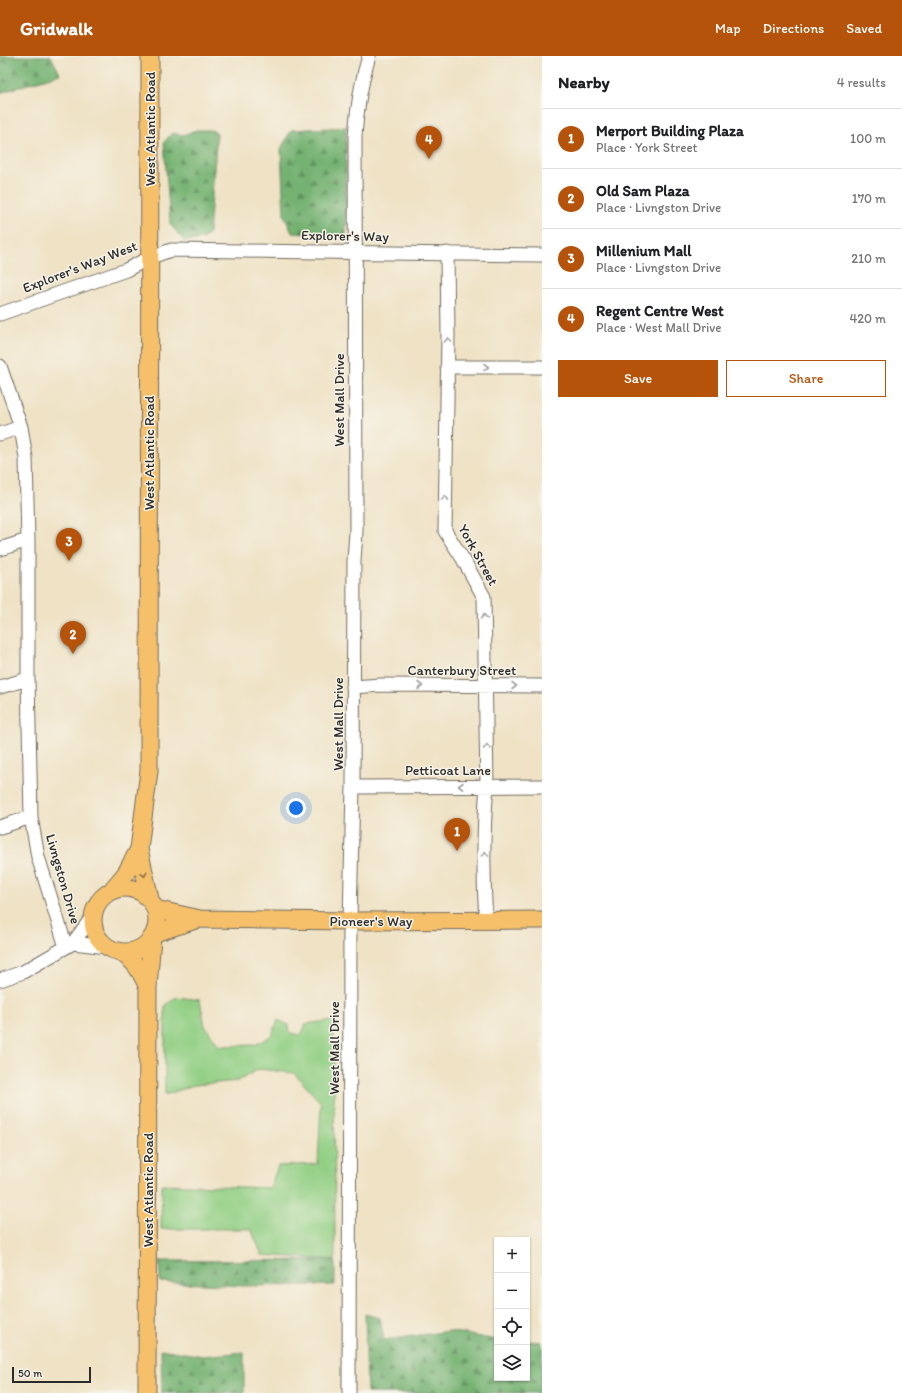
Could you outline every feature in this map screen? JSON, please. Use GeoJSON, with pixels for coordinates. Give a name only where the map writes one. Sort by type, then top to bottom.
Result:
{"type":"FeatureCollection","features":[{"type":"Feature","properties":{"kind":"main road","name":"West Atlantic Road"},"geometry":{"type":"LineString","coordinates":[[111,892],[126,873],[139,849],[149,771],[150,56]]}},
{"type":"Feature","properties":{"kind":"main road","name":"West Atlantic Road"},"geometry":{"type":"LineString","coordinates":[[139,849],[153,904]]}},
{"type":"Feature","properties":{"kind":"main road"},"geometry":{"type":"LineString","coordinates":[[121,888],[132,888],[142,892],[153,904],[158,921],[153,936],[143,947],[131,952],[113,949],[99,939],[94,928],[93,916],[96,906],[102,898],[111,892],[121,888]]}},
{"type":"Feature","properties":{"kind":"main road","name":"Pioneer's Way"},"geometry":{"type":"LineString","coordinates":[[153,904],[200,919],[350,921],[542,920]]}},
{"type":"Feature","properties":{"kind":"main road","name":"Pioneer's Way"},"geometry":{"type":"LineString","coordinates":[[153,936],[200,919]]}},
{"type":"Feature","properties":{"kind":"main road","name":"West Atlantic Road"},"geometry":{"type":"LineString","coordinates":[[147,1393],[148,987],[153,936]]}},
{"type":"Feature","properties":{"kind":"main road","name":"West Atlantic Road"},"geometry":{"type":"LineString","coordinates":[[113,949],[131,959],[148,987]]}},
{"type":"Feature","properties":{"kind":"street","name":"West Mall Drive"},"geometry":{"type":"LineString","coordinates":[[349,1393],[350,921],[354,787],[356,532],[356,115],[362,80],[369,56]]}},
{"type":"Feature","properties":{"kind":"street","name":"Explorer's Way"},"geometry":{"type":"LineString","coordinates":[[149,258],[171,250],[542,255]]}},
{"type":"Feature","properties":{"kind":"street","name":"York Street"},"geometry":{"type":"LineString","coordinates":[[447,253],[445,531],[484,596],[487,786],[485,808],[484,893],[486,921]]}},
{"type":"Feature","properties":{"kind":"street","name":"Explorer's Way West"},"geometry":{"type":"LineString","coordinates":[[0,314],[126,270],[149,258]]}},
{"type":"Feature","properties":{"kind":"street","name":"Livngston Drive"},"geometry":{"type":"LineString","coordinates":[[0,366],[21,427],[26,458],[31,817],[38,858],[69,945]]}},
{"type":"Feature","properties":{"kind":"street"},"geometry":{"type":"LineString","coordinates":[[447,367],[542,367]]}},
{"type":"Feature","properties":{"kind":"street"},"geometry":{"type":"LineString","coordinates":[[0,434],[21,427]]}},
{"type":"Feature","properties":{"kind":"street"},"geometry":{"type":"LineString","coordinates":[[0,549],[28,540]]}},
{"type":"Feature","properties":{"kind":"street"},"geometry":{"type":"LineString","coordinates":[[0,687],[28,679]]}},
{"type":"Feature","properties":{"kind":"street","name":"Canterbury Street"},"geometry":{"type":"LineString","coordinates":[[354,687],[381,685],[542,686]]}},
{"type":"Feature","properties":{"kind":"street","name":"Petticoat Lane"},"geometry":{"type":"LineString","coordinates":[[354,787],[542,786]]}},
{"type":"Feature","properties":{"kind":"street"},"geometry":{"type":"LineString","coordinates":[[0,827],[31,817]]}},
{"type":"Feature","properties":{"kind":"street"},"geometry":{"type":"LineString","coordinates":[[0,980],[23,972],[69,945],[93,916]]}},
{"type":"Feature","properties":{"kind":"street"},"geometry":{"type":"LineString","coordinates":[[69,945],[113,949]]}},
{"type":"Feature","properties":{"kind":"green space"},"geometry":{"type":"Polygon","coordinates":[[[0,56],[51,56],[60,74],[0,93],[0,56]]]}},
{"type":"Feature","properties":{"kind":"green space"},"geometry":{"type":"Polygon","coordinates":[[[346,127],[346,237],[292,233],[284,215],[281,149],[291,130],[346,127]]]}},
{"type":"Feature","properties":{"kind":"green space"},"geometry":{"type":"Polygon","coordinates":[[[196,130],[211,130],[217,133],[209,233],[203,239],[184,241],[170,224],[164,142],[172,133],[183,135],[196,130]]]}},
{"type":"Feature","properties":{"kind":"green space"},"geometry":{"type":"Polygon","coordinates":[[[176,997],[200,1000],[205,1026],[219,1046],[255,1045],[272,1035],[278,1020],[289,1025],[290,1033],[301,1035],[306,1024],[334,1020],[335,1260],[262,1255],[251,1229],[161,1229],[162,1184],[270,1188],[278,1166],[318,1164],[321,1103],[294,1073],[259,1069],[238,1081],[194,1085],[165,1095],[165,1006],[176,997]]]}},
{"type":"Feature","properties":{"kind":"green space"},"geometry":{"type":"Polygon","coordinates":[[[335,1260],[335,1285],[244,1286],[160,1282],[159,1261],[335,1260]]]}},
{"type":"Feature","properties":{"kind":"green space"},"geometry":{"type":"Polygon","coordinates":[[[365,1314],[380,1318],[384,1340],[449,1331],[494,1339],[494,1381],[530,1381],[530,1341],[542,1342],[542,1393],[367,1393],[365,1314]]]}},
{"type":"Feature","properties":{"kind":"green space"},"geometry":{"type":"Polygon","coordinates":[[[161,1349],[203,1356],[244,1352],[244,1393],[162,1393],[161,1349]]]}},
{"type":"Feature","properties":{"kind":"place","name":"Regent Centre West"},"geometry":{"type":"Point","coordinates":[429,159]}},
{"type":"Feature","properties":{"kind":"place","name":"Millenium Mall"},"geometry":{"type":"Point","coordinates":[69,561]}},
{"type":"Feature","properties":{"kind":"place","name":"Old Sam Plaza"},"geometry":{"type":"Point","coordinates":[73,654]}},
{"type":"Feature","properties":{"kind":"place","name":"Merport Building Plaza"},"geometry":{"type":"Point","coordinates":[457,851]}}]}
